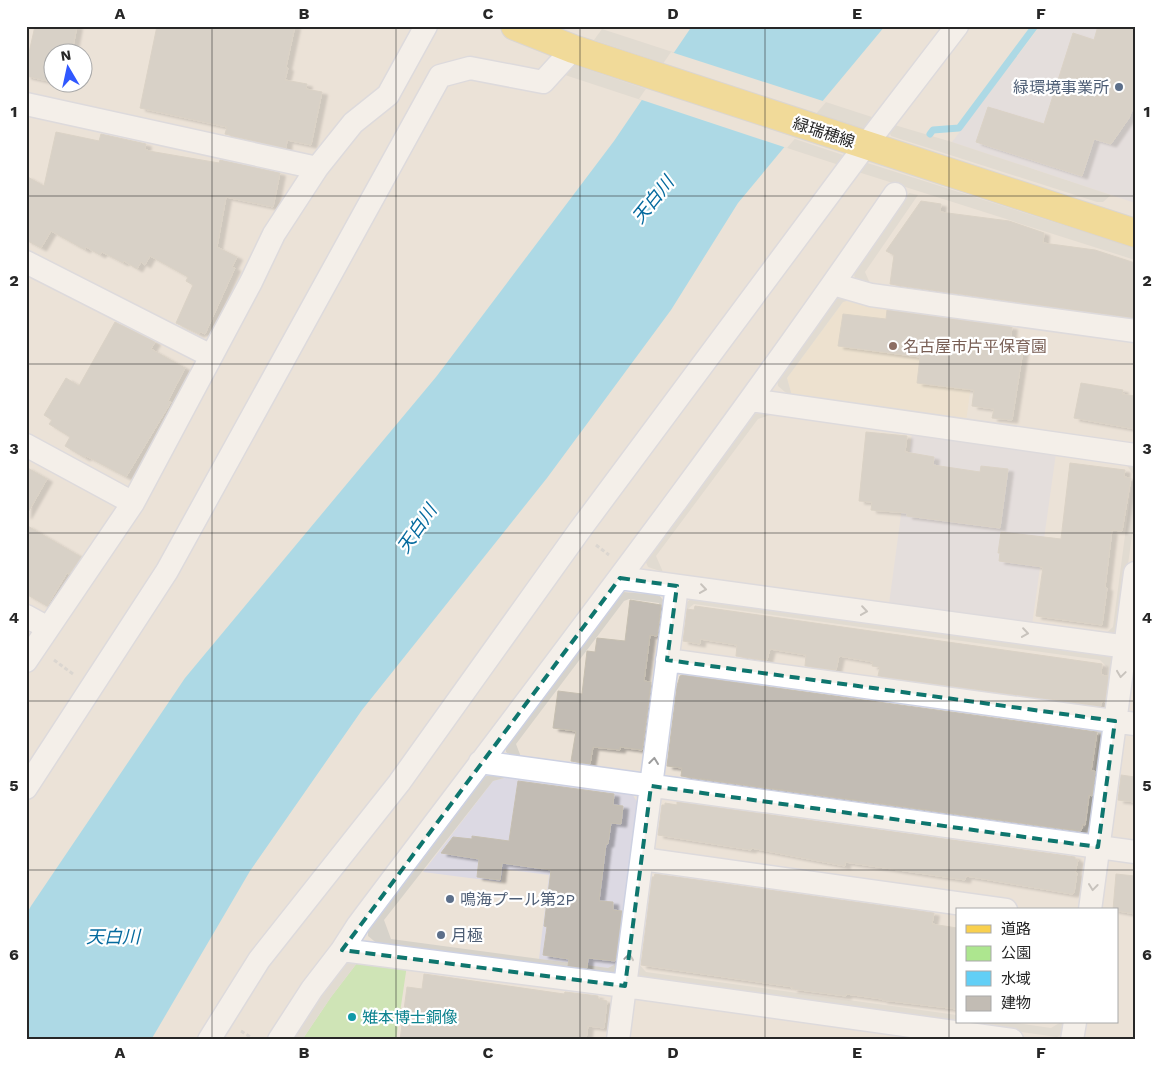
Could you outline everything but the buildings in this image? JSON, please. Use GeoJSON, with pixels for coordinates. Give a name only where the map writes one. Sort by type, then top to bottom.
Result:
{"type":"FeatureCollection","features":[{"type":"Feature","properties":{"kind":"main road","name":"緑瑞穂線"},"geometry":{"type":"LineString","coordinates":[[515,26],[578,51],[866,146],[1134,230]]}},
{"type":"Feature","properties":{"kind":"street"},"geometry":{"type":"LineString","coordinates":[[37,645],[133,503],[251,282],[274,234],[317,168],[353,123],[388,95],[426,26]]}},
{"type":"Feature","properties":{"kind":"street"},"geometry":{"type":"LineString","coordinates":[[210,1040],[259,960],[399,783],[579,531],[957,26]]}},
{"type":"Feature","properties":{"kind":"street"},"geometry":{"type":"LineString","coordinates":[[26,788],[167,572],[440,76],[470,68],[542,82],[578,51]]}},
{"type":"Feature","properties":{"kind":"street"},"geometry":{"type":"LineString","coordinates":[[26,104],[317,168]]}},
{"type":"Feature","properties":{"kind":"street"},"geometry":{"type":"LineString","coordinates":[[279,1040],[358,924],[751,400],[896,194]]}},
{"type":"Feature","properties":{"kind":"street"},"geometry":{"type":"LineString","coordinates":[[26,262],[210,356]]}},
{"type":"Feature","properties":{"kind":"street"},"geometry":{"type":"LineString","coordinates":[[834,284],[871,294],[1135,331]]}},
{"type":"Feature","properties":{"kind":"street"},"geometry":{"type":"LineString","coordinates":[[751,400],[1135,455]]}},
{"type":"Feature","properties":{"kind":"street"},"geometry":{"type":"LineString","coordinates":[[26,445],[133,503]]}},
{"type":"Feature","properties":{"kind":"street"},"geometry":{"type":"LineString","coordinates":[[1090,908],[1098,847],[1125,722],[1135,573]]}},
{"type":"Feature","properties":{"kind":"street"},"geometry":{"type":"LineString","coordinates":[[615,583],[677,586],[1130,647]]}},
{"type":"Feature","properties":{"kind":"street"},"geometry":{"type":"LineString","coordinates":[[618,1040],[677,586]]}},
{"type":"Feature","properties":{"kind":"street"},"geometry":{"type":"LineString","coordinates":[[26,616],[37,645]]}},
{"type":"Feature","properties":{"kind":"street"},"geometry":{"type":"LineString","coordinates":[[668,660],[1125,722]]}},
{"type":"Feature","properties":{"kind":"street"},"geometry":{"type":"LineString","coordinates":[[480,762],[1135,852]]}},
{"type":"Feature","properties":{"kind":"street"},"geometry":{"type":"LineString","coordinates":[[642,859],[992,908]]}},
{"type":"Feature","properties":{"kind":"street"},"geometry":{"type":"LineString","coordinates":[[342,950],[625,986],[1012,1040]]}},
{"type":"Feature","properties":{"kind":"street"},"geometry":{"type":"LineString","coordinates":[[1072,1040],[1075,1024]]}},
{"type":"Feature","properties":{"kind":"path"},"geometry":{"type":"LineString","coordinates":[[579,531],[609,555],[602,570],[615,583]]}},
{"type":"Feature","properties":{"kind":"path"},"geometry":{"type":"LineString","coordinates":[[37,645],[91,688]]}},
{"type":"Feature","properties":{"kind":"highlighted area"},"geometry":{"type":"Polygon","coordinates":[[[620,578],[677,586],[667,660],[1115,721],[1098,847],[651,786],[625,986],[342,950],[620,578]]]}},
{"type":"Feature","properties":{"kind":"shaded area"},"geometry":{"type":"Polygon","coordinates":[[[1040,26],[1135,26],[1135,203],[952,142],[1040,26]]]}},
{"type":"Feature","properties":{"kind":"shaded area"},"geometry":{"type":"Polygon","coordinates":[[[602,29],[878,119],[869,131],[594,40],[602,29]]]}},
{"type":"Feature","properties":{"kind":"shaded area"},"geometry":{"type":"Polygon","coordinates":[[[574,65],[849,157],[842,166],[565,75],[574,65]]]}},
{"type":"Feature","properties":{"kind":"shaded area"},"geometry":{"type":"Polygon","coordinates":[[[891,124],[952,142],[1111,195],[1103,202],[1097,202],[891,136],[888,129],[891,124]]]}},
{"type":"Feature","properties":{"kind":"shaded area"},"geometry":{"type":"Polygon","coordinates":[[[861,161],[1135,248],[1135,260],[855,171],[861,161]]]}},
{"type":"Feature","properties":{"kind":"shaded area"},"geometry":{"type":"Polygon","coordinates":[[[909,193],[918,195],[865,272],[872,288],[855,279],[854,274],[909,193]]]}},
{"type":"Feature","properties":{"kind":"shaded area"},"geometry":{"type":"Polygon","coordinates":[[[838,296],[857,298],[843,302],[787,378],[792,396],[778,386],[777,378],[838,296]]]}},
{"type":"Feature","properties":{"kind":"shaded area","name":"名古屋市片平保育園"},"geometry":{"type":"Polygon","coordinates":[[[857,298],[981,315],[966,421],[792,396],[787,378],[843,302],[857,298]]]}},
{"type":"Feature","properties":{"kind":"shaded area"},"geometry":{"type":"Polygon","coordinates":[[[752,414],[773,414],[758,419],[656,556],[663,572],[648,567],[645,560],[752,414]]]}},
{"type":"Feature","properties":{"kind":"shaded area"},"geometry":{"type":"Polygon","coordinates":[[[912,433],[1056,453],[1032,625],[889,604],[912,433]]]}},
{"type":"Feature","properties":{"kind":"shaded area"},"geometry":{"type":"Polygon","coordinates":[[[1126,464],[1135,466],[1135,514],[1119,629],[1116,633],[1104,635],[1113,627],[1133,474],[1126,464]]]}},
{"type":"Feature","properties":{"kind":"shaded area"},"geometry":{"type":"Polygon","coordinates":[[[623,592],[659,595],[663,600],[662,613],[659,603],[629,599],[624,601],[516,744],[521,757],[510,755],[506,752],[506,747],[623,592]]]}},
{"type":"Feature","properties":{"kind":"shaded area"},"geometry":{"type":"Polygon","coordinates":[[[692,598],[1110,655],[1113,659],[1108,706],[1105,708],[1093,708],[1103,701],[1107,667],[1100,660],[694,604],[684,612],[686,603],[692,598]]]}},
{"type":"Feature","properties":{"kind":"shaded area"},"geometry":{"type":"Polygon","coordinates":[[[1093,727],[1099,728],[1104,732],[1090,833],[1085,835],[1077,834],[1086,826],[1099,735],[1093,727]]]}},
{"type":"Feature","properties":{"kind":"shaded area"},"geometry":{"type":"Polygon","coordinates":[[[495,774],[512,776],[493,781],[384,920],[391,939],[608,968],[618,963],[613,974],[379,945],[368,936],[368,930],[483,777],[495,774]]]}},
{"type":"Feature","properties":{"kind":"shaded area"},"geometry":{"type":"Polygon","coordinates":[[[512,776],[631,792],[639,805],[618,963],[608,968],[539,959],[549,875],[503,869],[501,882],[423,872],[493,781],[512,776]]]}},
{"type":"Feature","properties":{"kind":"shaded area"},"geometry":{"type":"Polygon","coordinates":[[[347,963],[357,963],[302,1040],[292,1040],[343,966],[347,963]]]}},
{"type":"Feature","properties":{"kind":"shaded area"},"geometry":{"type":"Polygon","coordinates":[[[638,963],[646,972],[956,1015],[956,1023],[643,979],[639,975],[638,963]]]}},
{"type":"Feature","properties":{"kind":"shaded area"},"geometry":{"type":"Polygon","coordinates":[[[964,1024],[1023,1024],[1051,1028],[1058,1024],[1067,1024],[1065,1033],[1057,1037],[964,1024]]]}},
{"type":"Feature","properties":{"kind":"green space"},"geometry":{"type":"Polygon","coordinates":[[[357,963],[407,965],[396,1040],[302,1040],[331,997],[357,963]]]}},
{"type":"Feature","properties":{"kind":"water","name":"天白川"},"geometry":{"type":"Polygon","coordinates":[[[692,26],[885,26],[738,203],[671,310],[547,478],[362,710],[250,871],[151,1040],[26,1040],[26,915],[31,906],[185,678],[436,377],[614,141],[692,26]]]}},
{"type":"Feature","properties":{"kind":"pier"},"geometry":{"type":"Polygon","coordinates":[[[671,52],[826,102],[787,148],[639,99],[671,52]]]}},
{"type":"Feature","properties":{"kind":"waterway"},"geometry":{"type":"LineString","coordinates":[[930,134],[933,130],[959,128],[1035,26]]}},
{"type":"Feature","properties":{"kind":"place","name":"緑環境事業所"},"geometry":{"type":"Point","coordinates":[1119,87]}},
{"type":"Feature","properties":{"kind":"place","name":"名古屋市片平保育園"},"geometry":{"type":"Point","coordinates":[893,346]}},
{"type":"Feature","properties":{"kind":"place","name":"鳴海プール第2P"},"geometry":{"type":"Point","coordinates":[450,899]}},
{"type":"Feature","properties":{"kind":"place","name":"月極"},"geometry":{"type":"Point","coordinates":[441,935]}},
{"type":"Feature","properties":{"kind":"place","name":"雉本博士銅像"},"geometry":{"type":"Point","coordinates":[352,1017]}}]}
